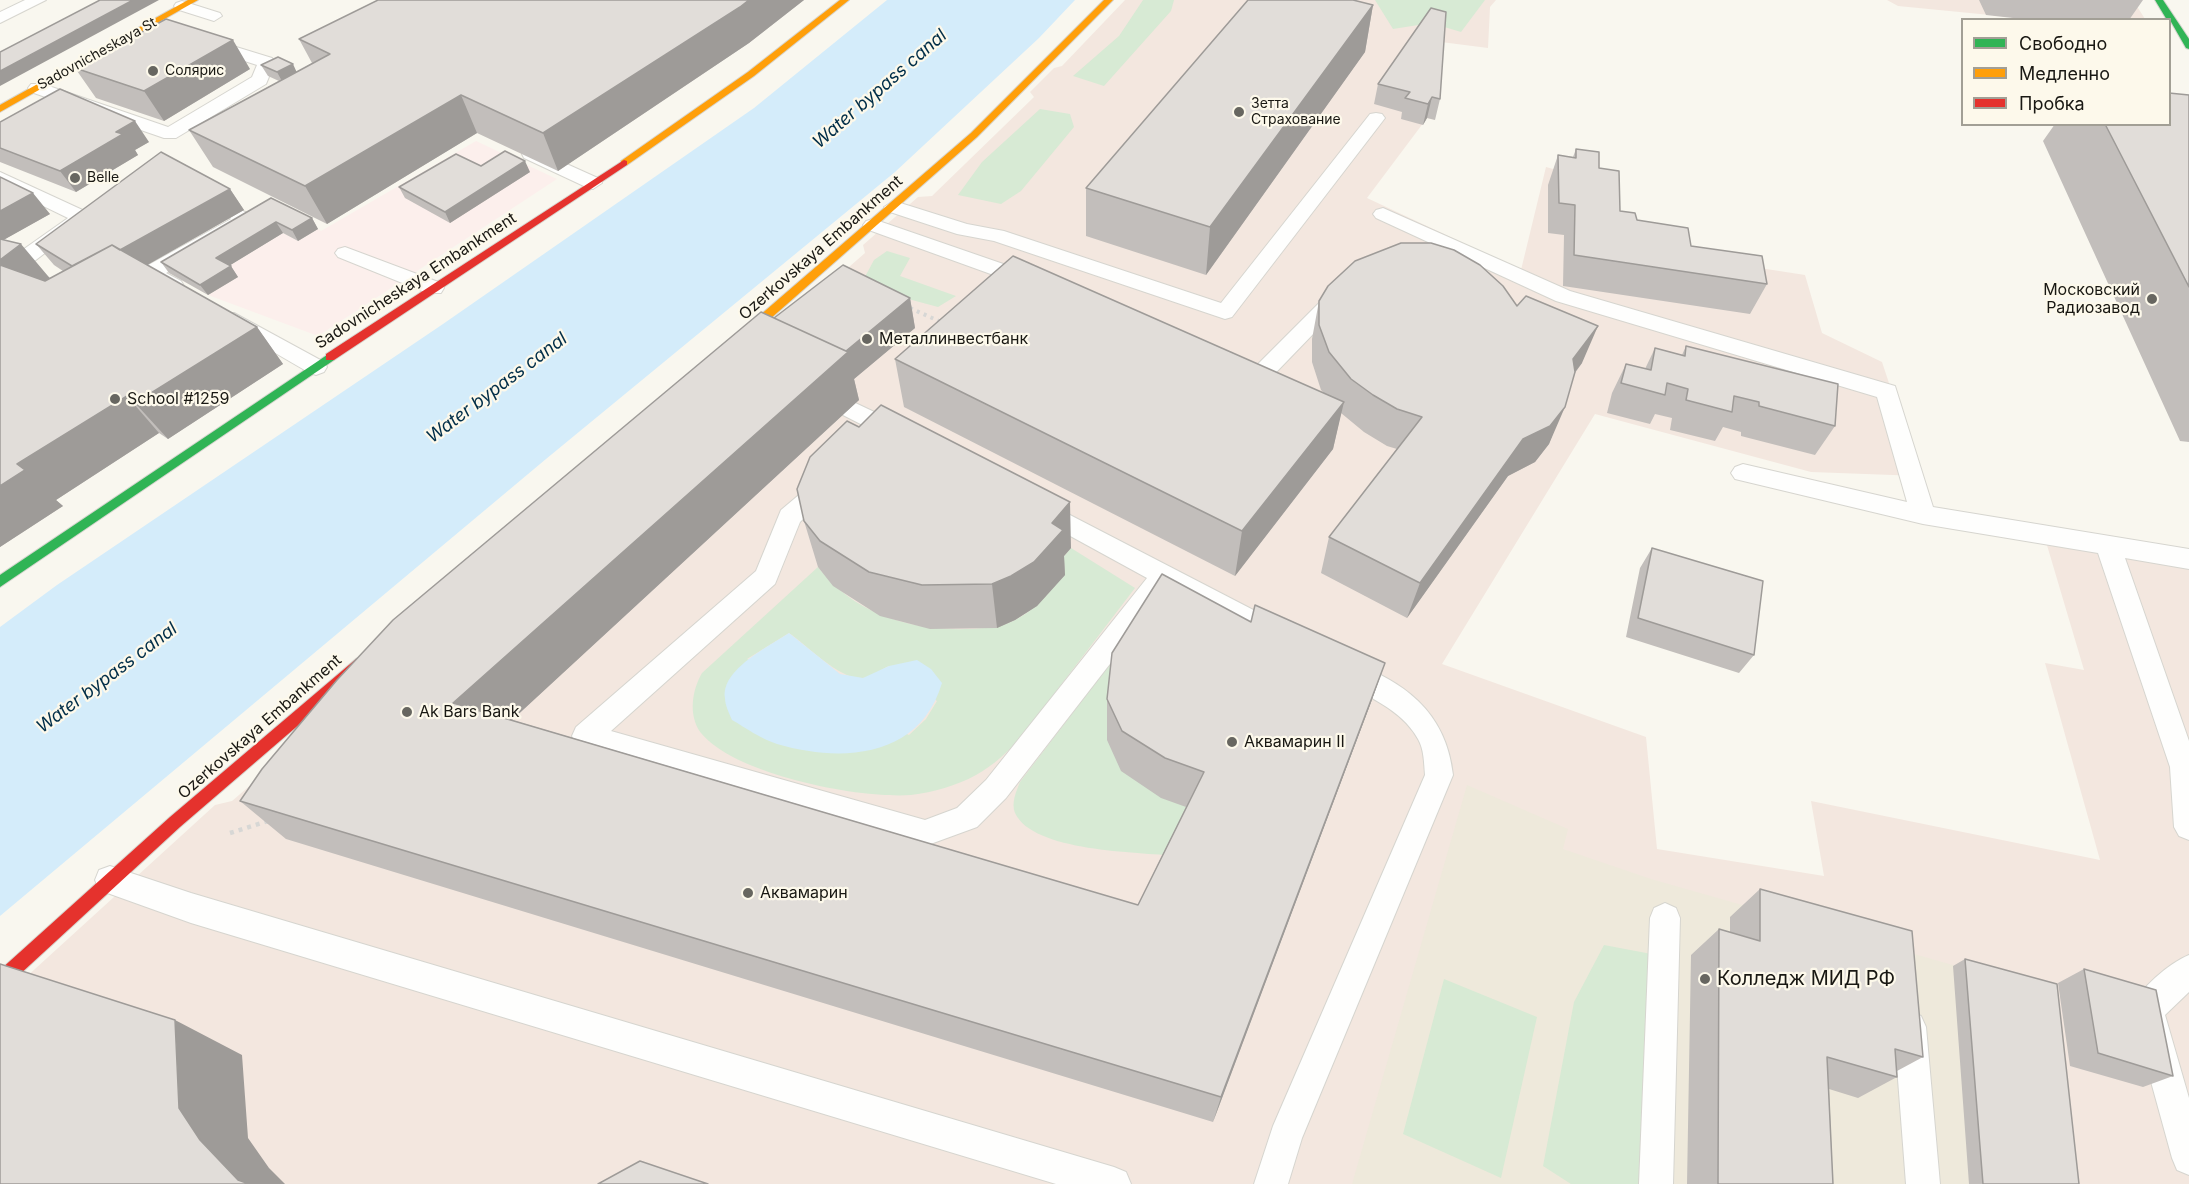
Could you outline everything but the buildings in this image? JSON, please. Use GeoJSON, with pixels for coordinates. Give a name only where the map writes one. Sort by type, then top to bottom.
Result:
{"type":"FeatureCollection","features":[{"type":"Feature","properties":{"kind":"street","name":"Sadovnicheskaya Embankment"},"geometry":{"type":"LineString","coordinates":[[0,582],[316,366],[593,183],[785,50],[845,0]]}},
{"type":"Feature","properties":{"kind":"street","name":"Ozerkovskaya Embankment"},"geometry":{"type":"LineString","coordinates":[[724,352],[894,207],[1036,76],[1109,0]]}},
{"type":"Feature","properties":{"kind":"street"},"geometry":{"type":"LineString","coordinates":[[2159,0],[2171,18]]}},
{"type":"Feature","properties":{"kind":"street","name":"Sadovnicheskaya St"},"geometry":{"type":"LineString","coordinates":[[0,109],[188,3]]}},
{"type":"Feature","properties":{"kind":"street"},"geometry":{"type":"LineString","coordinates":[[2171,18],[2189,46]]}},
{"type":"Feature","properties":{"kind":"street","name":"Ozerkovskaya Embankment"},"geometry":{"type":"LineString","coordinates":[[0,981],[110,880],[375,651]]}},
{"type":"Feature","properties":{"kind":"lane"},"geometry":{"type":"LineString","coordinates":[[0,18],[38,0]]}},
{"type":"Feature","properties":{"kind":"lane"},"geometry":{"type":"LineString","coordinates":[[188,3],[214,16]]}},
{"type":"Feature","properties":{"kind":"lane"},"geometry":{"type":"LineString","coordinates":[[149,25],[168,30]]}},
{"type":"Feature","properties":{"kind":"lane"},"geometry":{"type":"LineString","coordinates":[[37,88],[170,134],[260,80],[266,62],[186,36]]}},
{"type":"Feature","properties":{"kind":"lane"},"geometry":{"type":"LineString","coordinates":[[894,207],[964,230],[997,235],[1225,312],[1376,118]]}},
{"type":"Feature","properties":{"kind":"lane"},"geometry":{"type":"LineString","coordinates":[[516,147],[593,183]]}},
{"type":"Feature","properties":{"kind":"lane"},"geometry":{"type":"LineString","coordinates":[[0,177],[82,217]]}},
{"type":"Feature","properties":{"kind":"lane"},"geometry":{"type":"LineString","coordinates":[[21,261],[101,203]]}},
{"type":"Feature","properties":{"kind":"lane"},"geometry":{"type":"LineString","coordinates":[[190,296],[150,273],[245,219],[237,214]]}},
{"type":"Feature","properties":{"kind":"lane"},"geometry":{"type":"LineString","coordinates":[[1383,214],[1563,296],[1887,392],[1923,515]]}},
{"type":"Feature","properties":{"kind":"lane"},"geometry":{"type":"LineString","coordinates":[[873,225],[1021,277],[1053,292]]}},
{"type":"Feature","properties":{"kind":"lane"},"geometry":{"type":"LineString","coordinates":[[345,254],[434,288]]}},
{"type":"Feature","properties":{"kind":"lane"},"geometry":{"type":"LineString","coordinates":[[1219,371],[1250,386],[1356,277]]}},
{"type":"Feature","properties":{"kind":"lane"},"geometry":{"type":"LineString","coordinates":[[220,312],[316,366]]}},
{"type":"Feature","properties":{"kind":"lane"},"geometry":{"type":"LineString","coordinates":[[724,352],[752,360]]}},
{"type":"Feature","properties":{"kind":"lane"},"geometry":{"type":"LineString","coordinates":[[849,408],[881,436],[921,446]]}},
{"type":"Feature","properties":{"kind":"lane"},"geometry":{"type":"LineString","coordinates":[[848,466],[790,517],[766,577],[586,736],[925,833],[967,818],[996,789],[1164,575]]}},
{"type":"Feature","properties":{"kind":"lane"},"geometry":{"type":"LineString","coordinates":[[1743,473],[1923,515],[2189,559]]}},
{"type":"Feature","properties":{"kind":"lane"},"geometry":{"type":"LineString","coordinates":[[1016,496],[1396,698],[1418,718],[1435,744],[1438,775],[1285,1138],[1271,1184]]}},
{"type":"Feature","properties":{"kind":"lane"},"geometry":{"type":"LineString","coordinates":[[2108,545],[2184,767],[2189,827]]}},
{"type":"Feature","properties":{"kind":"lane"},"geometry":{"type":"LineString","coordinates":[[110,880],[191,908],[1114,1184]]}},
{"type":"Feature","properties":{"kind":"lane"},"geometry":{"type":"LineString","coordinates":[[1656,1184],[1665,918]]}},
{"type":"Feature","properties":{"kind":"lane"},"geometry":{"type":"LineString","coordinates":[[2189,971],[2147,1009],[2189,1158]]}},
{"type":"Feature","properties":{"kind":"lane"},"geometry":{"type":"LineString","coordinates":[[1907,1002],[1923,1184]]}},
{"type":"Feature","properties":{"kind":"path"},"geometry":{"type":"LineString","coordinates":[[909,308],[952,327]]}},
{"type":"Feature","properties":{"kind":"path"},"geometry":{"type":"LineString","coordinates":[[226,834],[272,819]]}},
{"type":"Feature","properties":{"kind":"shaded area"},"geometry":{"type":"Polygon","coordinates":[[[1125,0],[1496,0],[1490,7],[1488,48],[1441,42],[1435,120],[1427,118],[1367,198],[1521,270],[1546,167],[1610,185],[1631,248],[1805,275],[1822,333],[1882,362],[1920,476],[1811,472],[1595,414],[1442,664],[1646,737],[1657,849],[1824,876],[1811,801],[2100,860],[2045,663],[2084,670],[2041,525],[2189,550],[2189,1184],[0,1184],[13,989],[215,805],[232,801],[865,253],[863,245],[918,197],[932,196],[1034,97],[1030,92],[1054,68],[1062,66],[1125,0]]]}},
{"type":"Feature","properties":{"kind":"shaded area"},"geometry":{"type":"Polygon","coordinates":[[[1887,0],[2133,0],[2144,18],[2021,18],[1898,6],[1887,0]]]}},
{"type":"Feature","properties":{"kind":"shaded area"},"geometry":{"type":"Polygon","coordinates":[[[476,141],[557,179],[318,336],[208,295],[238,277],[224,269],[283,233],[298,241],[318,229],[321,231],[476,141]]]}},
{"type":"Feature","properties":{"kind":"shaded area","name":"Колледж МИД РФ"},"geometry":{"type":"Polygon","coordinates":[[[1467,785],[1568,829],[1563,849],[1651,879],[2044,991],[2064,1184],[1352,1184],[1467,785]]]}},
{"type":"Feature","properties":{"kind":"green space"},"geometry":{"type":"Polygon","coordinates":[[[1143,0],[1174,0],[1171,11],[1104,86],[1073,76],[1119,36],[1143,0]]]}},
{"type":"Feature","properties":{"kind":"green space"},"geometry":{"type":"Polygon","coordinates":[[[1375,0],[1485,0],[1461,32],[1431,23],[1393,29],[1375,0]]]}},
{"type":"Feature","properties":{"kind":"green space"},"geometry":{"type":"Polygon","coordinates":[[[1040,109],[1070,114],[1074,127],[1021,191],[1001,204],[958,195],[982,162],[1040,109]]]}},
{"type":"Feature","properties":{"kind":"green space"},"geometry":{"type":"Polygon","coordinates":[[[887,251],[910,258],[900,276],[956,296],[938,307],[860,286],[874,260],[887,251]]]}},
{"type":"Feature","properties":{"kind":"green space"},"geometry":{"type":"Polygon","coordinates":[[[1071,548],[1135,588],[1021,737],[989,767],[961,782],[911,795],[861,793],[831,788],[769,772],[741,761],[718,748],[701,733],[697,726],[693,703],[702,673],[818,567],[832,583],[866,608],[905,623],[947,629],[991,627],[1021,617],[1041,601],[1064,575],[1054,568],[1071,548]],[[789,633],[747,659],[909,735],[926,719],[937,701],[889,666],[863,678],[845,674],[825,662],[789,633]]]}},
{"type":"Feature","properties":{"kind":"green space"},"geometry":{"type":"Polygon","coordinates":[[[1158,601],[1198,811],[1176,856],[1088,848],[1042,836],[1026,826],[1015,813],[1014,801],[1020,782],[1158,601]]]}},
{"type":"Feature","properties":{"kind":"green space"},"geometry":{"type":"Polygon","coordinates":[[[1604,945],[1662,956],[1654,1184],[1571,1184],[1543,1166],[1574,1002],[1604,945]]]}},
{"type":"Feature","properties":{"kind":"green space"},"geometry":{"type":"Polygon","coordinates":[[[1444,979],[1537,1017],[1501,1178],[1403,1134],[1444,979]]]}},
{"type":"Feature","properties":{"kind":"water","name":"Water bypass canal"},"geometry":{"type":"Polygon","coordinates":[[[887,0],[1075,0],[1039,38],[895,172],[546,459],[0,916],[0,627],[57,585],[443,324],[754,108],[887,0]]]}},
{"type":"Feature","properties":{"kind":"water"},"geometry":{"type":"Polygon","coordinates":[[[789,633],[840,674],[863,678],[889,666],[917,660],[931,669],[942,683],[931,708],[916,727],[897,740],[876,749],[852,753],[827,753],[777,744],[732,720],[725,698],[726,687],[738,668],[789,633]]]}},
{"type":"Feature","properties":{"kind":"traffic: fast"},"geometry":{"type":"LineString","coordinates":[[2159,0],[2171,18]]}},
{"type":"Feature","properties":{"kind":"traffic: fast"},"geometry":{"type":"LineString","coordinates":[[2171,18],[2189,46]]}},
{"type":"Feature","properties":{"kind":"traffic: fast"},"geometry":{"type":"LineString","coordinates":[[0,582],[330,357]]}},
{"type":"Feature","properties":{"kind":"traffic: slow"},"geometry":{"type":"LineString","coordinates":[[0,109],[194,0]]}},
{"type":"Feature","properties":{"kind":"traffic: slow"},"geometry":{"type":"LineString","coordinates":[[624,163],[751,74],[845,0]]}},
{"type":"Feature","properties":{"kind":"traffic: slow"},"geometry":{"type":"LineString","coordinates":[[733,345],[974,135],[1109,0]]}},
{"type":"Feature","properties":{"kind":"traffic: jam"},"geometry":{"type":"LineString","coordinates":[[330,357],[624,163]]}},
{"type":"Feature","properties":{"kind":"traffic: jam"},"geometry":{"type":"LineString","coordinates":[[0,981],[175,822],[361,663]]}},
{"type":"Feature","properties":{"kind":"place","name":"Солярис"},"geometry":{"type":"Point","coordinates":[153,71]}},
{"type":"Feature","properties":{"kind":"place","name":"Зетта Страхование"},"geometry":{"type":"Point","coordinates":[1239,112]}},
{"type":"Feature","properties":{"kind":"place","name":"Belle"},"geometry":{"type":"Point","coordinates":[75,178]}},
{"type":"Feature","properties":{"kind":"place","name":"Московский Радиозавод"},"geometry":{"type":"Point","coordinates":[2152,299]}},
{"type":"Feature","properties":{"kind":"place","name":"Металлинвестбанк"},"geometry":{"type":"Point","coordinates":[867,339]}},
{"type":"Feature","properties":{"kind":"place","name":"School #1259"},"geometry":{"type":"Point","coordinates":[115,399]}},
{"type":"Feature","properties":{"kind":"place","name":"Ak Bars Bank"},"geometry":{"type":"Point","coordinates":[407,712]}},
{"type":"Feature","properties":{"kind":"place","name":"Аквамарин II"},"geometry":{"type":"Point","coordinates":[1232,742]}},
{"type":"Feature","properties":{"kind":"place","name":"Аквамарин"},"geometry":{"type":"Point","coordinates":[748,893]}},
{"type":"Feature","properties":{"kind":"place","name":"Колледж МИД РФ"},"geometry":{"type":"Point","coordinates":[1705,979]}}]}
